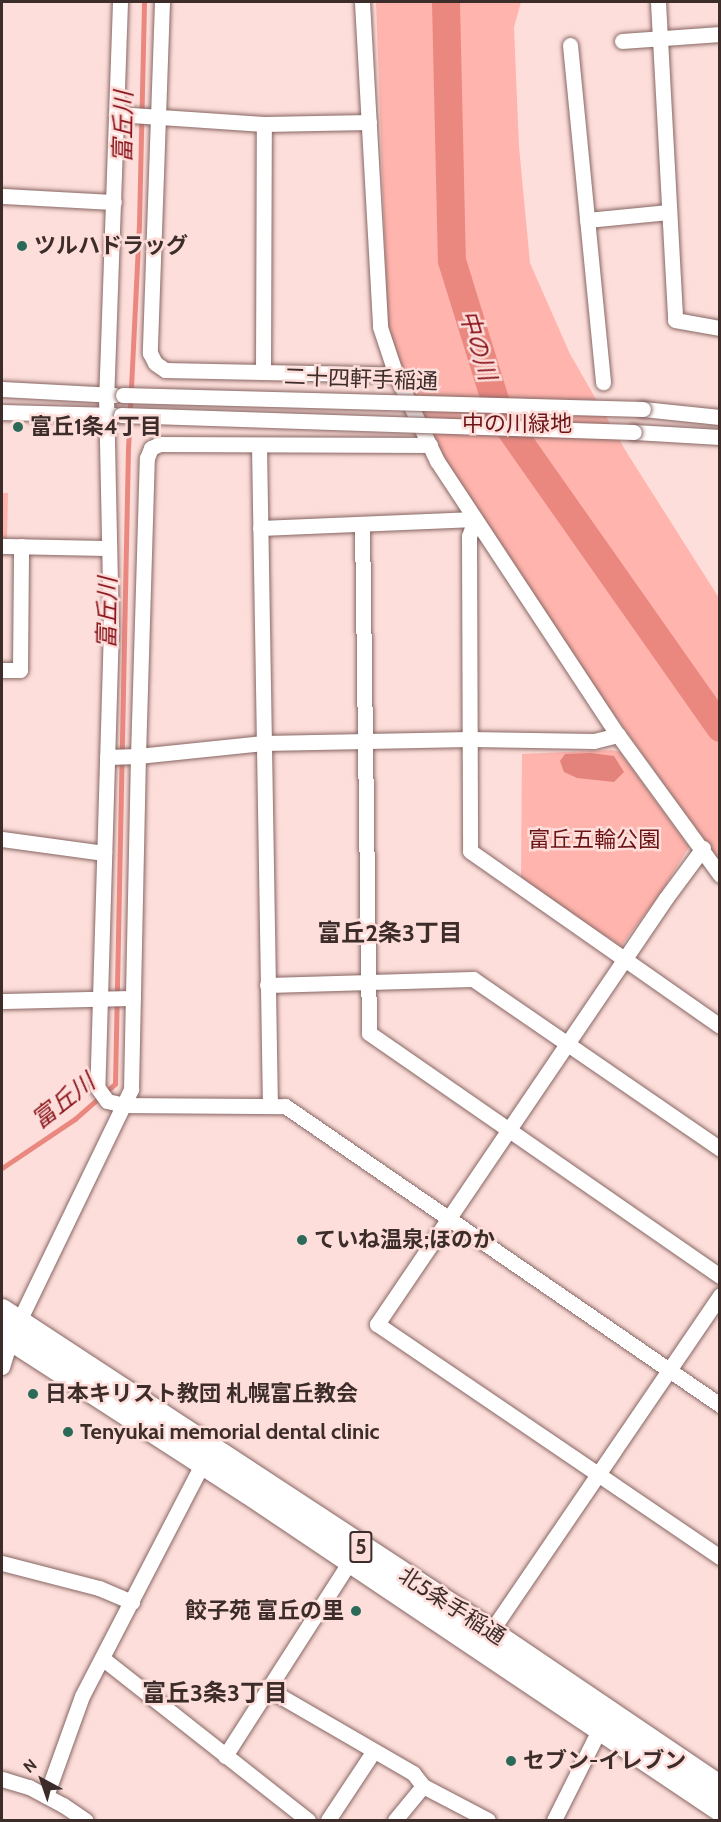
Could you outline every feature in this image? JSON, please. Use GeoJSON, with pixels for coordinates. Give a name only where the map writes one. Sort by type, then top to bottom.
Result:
{"type":"FeatureCollection","features":[{"type":"Feature","properties":{"kind":"highway","name":"北5条手稲通"},"geometry":{"type":"LineString","coordinates":[[8,1326],[203,1463],[452,1632],[486,1640],[600,1728],[720,1810]]}},
{"type":"Feature","properties":{"kind":"highway","name":"北5条手稲通"},"geometry":{"type":"LineString","coordinates":[[8,1326],[486,1640],[720,1786]]}},
{"type":"Feature","properties":{"kind":"street"},"geometry":{"type":"LineString","coordinates":[[120,2],[122,115],[114,202],[106,394],[114,415],[109,548],[110,757],[104,854],[104,999],[97,1087],[107,1101],[124,1104],[285,1106],[720,1405]]}},
{"type":"Feature","properties":{"kind":"street"},"geometry":{"type":"LineString","coordinates":[[162,2],[154,116],[150,353],[155,363],[165,370],[396,375]]}},
{"type":"Feature","properties":{"kind":"street"},"geometry":{"type":"LineString","coordinates":[[362,2],[380,327],[396,375],[430,445],[476,519],[618,735],[720,875]]}},
{"type":"Feature","properties":{"kind":"street"},"geometry":{"type":"LineString","coordinates":[[658,2],[675,320],[720,328]]}},
{"type":"Feature","properties":{"kind":"street"},"geometry":{"type":"LineString","coordinates":[[622,41],[720,33]]}},
{"type":"Feature","properties":{"kind":"street"},"geometry":{"type":"LineString","coordinates":[[570,45],[603,382]]}},
{"type":"Feature","properties":{"kind":"street"},"geometry":{"type":"LineString","coordinates":[[122,115],[264,124],[369,123]]}},
{"type":"Feature","properties":{"kind":"street"},"geometry":{"type":"LineString","coordinates":[[262,372],[264,124]]}},
{"type":"Feature","properties":{"kind":"street"},"geometry":{"type":"LineString","coordinates":[[2,196],[114,202]]}},
{"type":"Feature","properties":{"kind":"street"},"geometry":{"type":"LineString","coordinates":[[587,220],[669,212]]}},
{"type":"Feature","properties":{"kind":"street","name":"二十四軒手稲通"},"geometry":{"type":"LineString","coordinates":[[2,388],[123,395],[643,409],[720,417]]}},
{"type":"Feature","properties":{"kind":"street","name":"二十四軒手稲通"},"geometry":{"type":"LineString","coordinates":[[2,412],[634,432],[720,437]]}},
{"type":"Feature","properties":{"kind":"street"},"geometry":{"type":"LineString","coordinates":[[2,1367],[8,1326],[131,1089],[130,999],[135,756],[147,458],[151,448],[160,444],[430,445]]}},
{"type":"Feature","properties":{"kind":"street"},"geometry":{"type":"LineString","coordinates":[[259,445],[270,1106]]}},
{"type":"Feature","properties":{"kind":"street"},"geometry":{"type":"LineString","coordinates":[[260,528],[476,519]]}},
{"type":"Feature","properties":{"kind":"street"},"geometry":{"type":"LineString","coordinates":[[476,519],[470,536],[470,851],[720,1026]]}},
{"type":"Feature","properties":{"kind":"street"},"geometry":{"type":"LineString","coordinates":[[362,524],[369,1033],[720,1276]]}},
{"type":"Feature","properties":{"kind":"street"},"geometry":{"type":"LineString","coordinates":[[2,546],[109,548]]}},
{"type":"Feature","properties":{"kind":"street"},"geometry":{"type":"LineString","coordinates":[[2,670],[20,670],[21,546]]}},
{"type":"Feature","properties":{"kind":"street"},"geometry":{"type":"LineString","coordinates":[[110,757],[263,742],[594,741],[618,735]]}},
{"type":"Feature","properties":{"kind":"street"},"geometry":{"type":"LineString","coordinates":[[2,839],[104,854]]}},
{"type":"Feature","properties":{"kind":"street"},"geometry":{"type":"LineString","coordinates":[[702,848],[377,1324],[720,1557]]}},
{"type":"Feature","properties":{"kind":"street"},"geometry":{"type":"LineString","coordinates":[[267,985],[473,979],[720,1149]]}},
{"type":"Feature","properties":{"kind":"street"},"geometry":{"type":"LineString","coordinates":[[2,1001],[130,999]]}},
{"type":"Feature","properties":{"kind":"street"},"geometry":{"type":"LineString","coordinates":[[486,1640],[720,1295]]}},
{"type":"Feature","properties":{"kind":"street"},"geometry":{"type":"LineString","coordinates":[[46,1796],[82,1696],[203,1463]]}},
{"type":"Feature","properties":{"kind":"street"},"geometry":{"type":"LineString","coordinates":[[2,1563],[99,1588],[132,1602]]}},
{"type":"Feature","properties":{"kind":"street"},"geometry":{"type":"LineString","coordinates":[[225,1756],[349,1563]]}},
{"type":"Feature","properties":{"kind":"street"},"geometry":{"type":"LineString","coordinates":[[102,1658],[308,1821]]}},
{"type":"Feature","properties":{"kind":"street"},"geometry":{"type":"LineString","coordinates":[[268,1689],[373,1752],[413,1773],[423,1786],[488,1821]]}},
{"type":"Feature","properties":{"kind":"street"},"geometry":{"type":"LineString","coordinates":[[554,1821],[600,1728]]}},
{"type":"Feature","properties":{"kind":"street"},"geometry":{"type":"LineString","coordinates":[[328,1821],[373,1752]]}},
{"type":"Feature","properties":{"kind":"street"},"geometry":{"type":"LineString","coordinates":[[2,1779],[29,1787],[84,1820]]}},
{"type":"Feature","properties":{"kind":"street"},"geometry":{"type":"LineString","coordinates":[[395,1821],[423,1786]]}},
{"type":"Feature","properties":{"kind":"green space","name":"中の川緑地"},"geometry":{"type":"Polygon","coordinates":[[[376,2],[521,2],[514,27],[519,147],[530,263],[570,354],[627,453],[719,598],[719,861],[578,664],[443,459],[388,334],[376,2]]]}},
{"type":"Feature","properties":{"kind":"green space"},"geometry":{"type":"Polygon","coordinates":[[[2,493],[8,493],[7,539],[2,539],[2,493]]]}},
{"type":"Feature","properties":{"kind":"green space","name":"富丘五輪公園"},"geometry":{"type":"Polygon","coordinates":[[[612,750],[620,752],[689,847],[660,894],[621,946],[521,881],[522,754],[612,750]]]}},
{"type":"Feature","properties":{"kind":"shaded area"},"geometry":{"type":"Polygon","coordinates":[[[591,753],[614,756],[624,772],[614,782],[577,778],[564,772],[560,761],[565,754],[591,753]]]}},
{"type":"Feature","properties":{"kind":"waterway","name":"富丘川"},"geometry":{"type":"LineString","coordinates":[[2,1168],[75,1119],[115,1084],[128,449],[139,224],[144,2]]}},
{"type":"Feature","properties":{"kind":"waterway","name":"中の川"},"geometry":{"type":"LineString","coordinates":[[446,2],[452,261],[499,413],[720,728]]}},
{"type":"Feature","properties":{"kind":"place","name":"ツルハドラッグ"},"geometry":{"type":"Point","coordinates":[22,246]}},
{"type":"Feature","properties":{"kind":"place","name":"富丘1条4丁目"},"geometry":{"type":"Point","coordinates":[18,427]}},
{"type":"Feature","properties":{"kind":"place","name":"ていね温泉;ほのか"},"geometry":{"type":"Point","coordinates":[302,1240]}},
{"type":"Feature","properties":{"kind":"place","name":"日本キリスト教団 札幌富丘教会"},"geometry":{"type":"Point","coordinates":[33,1394]}},
{"type":"Feature","properties":{"kind":"place","name":"Tenyukai memorial dental clinic"},"geometry":{"type":"Point","coordinates":[68,1432]}},
{"type":"Feature","properties":{"kind":"place","name":"餃子苑 富丘の里"},"geometry":{"type":"Point","coordinates":[356,1611]}},
{"type":"Feature","properties":{"kind":"place","name":"セブン-イレブン"},"geometry":{"type":"Point","coordinates":[511,1761]}},
{"type":"Feature","properties":{"kind":"district","name":"富丘2条3丁目"},"geometry":{"type":"Point","coordinates":[390,933]}},
{"type":"Feature","properties":{"kind":"district","name":"富丘3条3丁目"},"geometry":{"type":"Point","coordinates":[215,1693]}}]}
